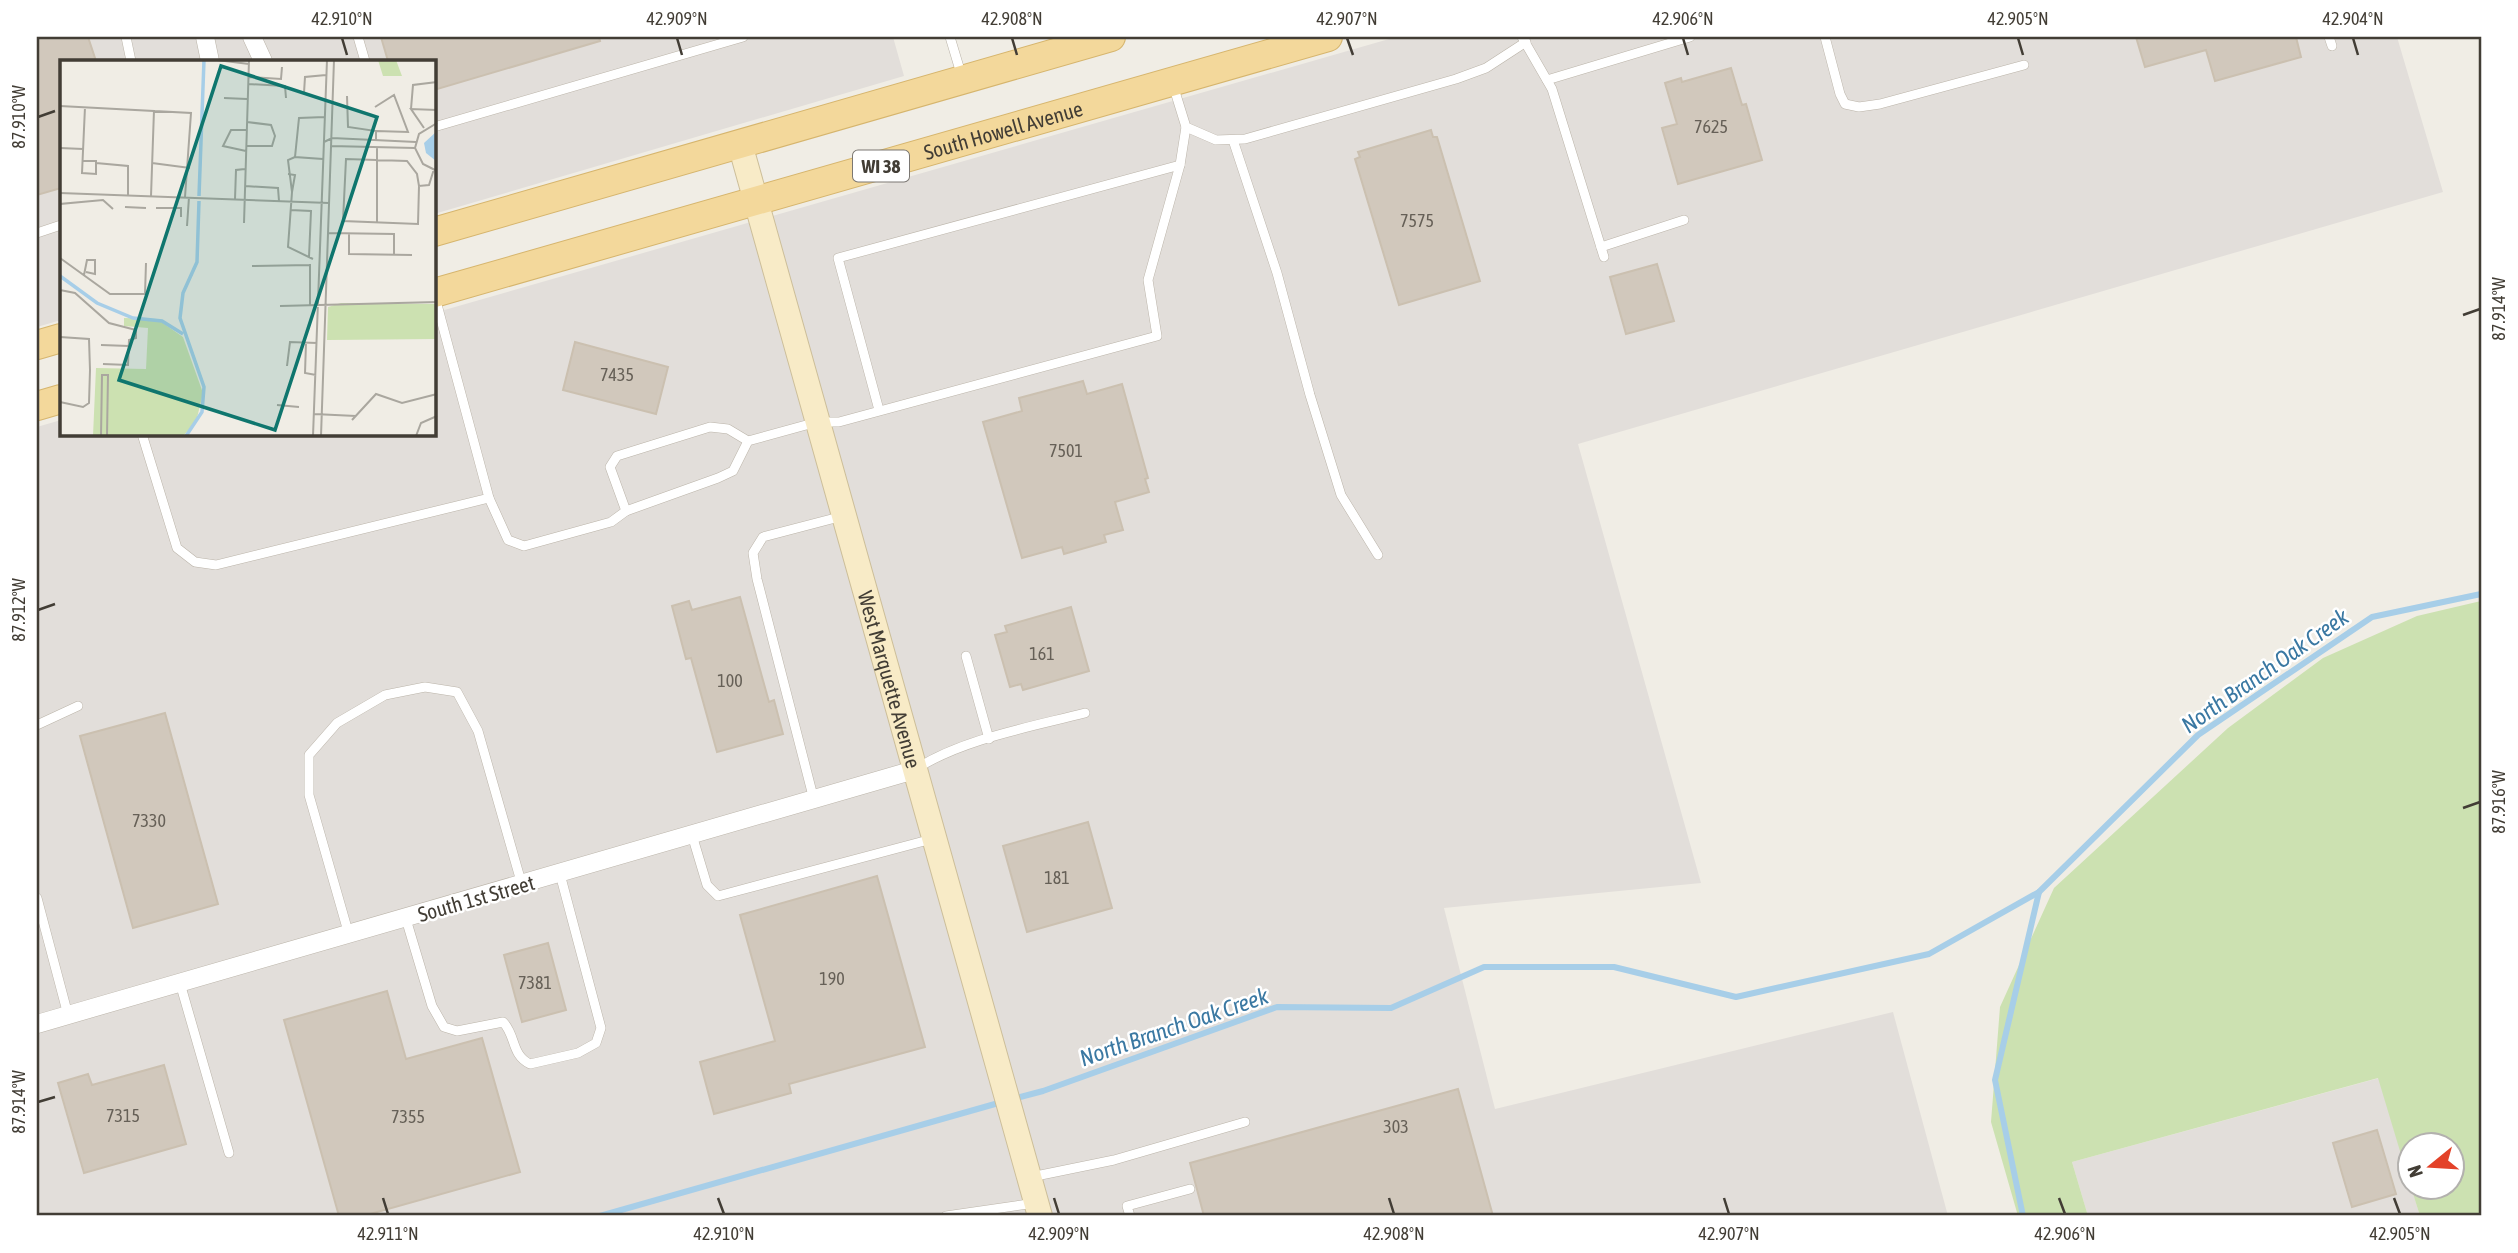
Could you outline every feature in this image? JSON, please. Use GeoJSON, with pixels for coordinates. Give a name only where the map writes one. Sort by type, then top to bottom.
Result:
{"type":"FeatureCollection","features":[{"type":"Feature","properties":{"kind":"main road"},"geometry":{"type":"LineString","coordinates":[[436,231],[1111,37]]}},
{"type":"Feature","properties":{"kind":"main road","name":"South Howell Avenue"},"geometry":{"type":"LineString","coordinates":[[436,292],[1328,37]]}},
{"type":"Feature","properties":{"kind":"main road"},"geometry":{"type":"LineString","coordinates":[[37,345],[60,338]]}},
{"type":"Feature","properties":{"kind":"main road"},"geometry":{"type":"LineString","coordinates":[[37,406],[60,399]]}},
{"type":"Feature","properties":{"kind":"street"},"geometry":{"type":"LineString","coordinates":[[205,37],[210,60]]}},
{"type":"Feature","properties":{"kind":"street"},"geometry":{"type":"LineString","coordinates":[[252,37],[263,60]]}},
{"type":"Feature","properties":{"kind":"street","name":"West Marquette Avenue"},"geometry":{"type":"LineString","coordinates":[[740,144],[1038,1209]]}},
{"type":"Feature","properties":{"kind":"street","name":"South 1st Street"},"geometry":{"type":"LineString","coordinates":[[37,1024],[914,770]]}},
{"type":"Feature","properties":{"kind":"lane"},"geometry":{"type":"LineString","coordinates":[[126,37],[131,60]]}},
{"type":"Feature","properties":{"kind":"lane"},"geometry":{"type":"LineString","coordinates":[[358,37],[365,60]]}},
{"type":"Feature","properties":{"kind":"lane"},"geometry":{"type":"LineString","coordinates":[[436,126],[743,37]]}},
{"type":"Feature","properties":{"kind":"lane"},"geometry":{"type":"LineString","coordinates":[[950,37],[963,79]]}},
{"type":"Feature","properties":{"kind":"lane"},"geometry":{"type":"LineString","coordinates":[[1547,80],[1690,37]]}},
{"type":"Feature","properties":{"kind":"lane"},"geometry":{"type":"LineString","coordinates":[[1825,37],[1840,94],[1845,104],[1859,107],[1880,104],[2024,65]]}},
{"type":"Feature","properties":{"kind":"lane"},"geometry":{"type":"LineString","coordinates":[[1186,127],[1216,140],[1245,139],[1456,79],[1486,68],[1524,40],[1552,89],[1603,252],[1684,220]]}},
{"type":"Feature","properties":{"kind":"lane"},"geometry":{"type":"LineString","coordinates":[[626,511],[610,467],[617,456],[710,427],[728,429],[748,441],[817,422],[839,422],[1157,336],[1148,280],[1180,165],[1186,127],[1172,82]]}},
{"type":"Feature","properties":{"kind":"lane"},"geometry":{"type":"LineString","coordinates":[[1233,139],[1277,273],[1341,495],[1378,555]]}},
{"type":"Feature","properties":{"kind":"lane"},"geometry":{"type":"LineString","coordinates":[[879,410],[838,258],[1180,165]]}},
{"type":"Feature","properties":{"kind":"lane"},"geometry":{"type":"LineString","coordinates":[[37,233],[60,225]]}},
{"type":"Feature","properties":{"kind":"lane"},"geometry":{"type":"LineString","coordinates":[[436,300],[489,498],[508,540],[524,545],[611,522],[626,511],[718,478],[733,471],[748,441]]}},
{"type":"Feature","properties":{"kind":"lane"},"geometry":{"type":"LineString","coordinates":[[143,436],[177,548],[195,562],[216,565],[489,498]]}},
{"type":"Feature","properties":{"kind":"lane"},"geometry":{"type":"LineString","coordinates":[[814,800],[757,579],[753,553],[763,537],[843,516]]}},
{"type":"Feature","properties":{"kind":"lane"},"geometry":{"type":"LineString","coordinates":[[966,656],[989,739]]}},
{"type":"Feature","properties":{"kind":"lane"},"geometry":{"type":"LineString","coordinates":[[349,935],[309,795],[309,755],[337,723],[385,695],[425,687],[457,692],[478,730],[522,885]]}},
{"type":"Feature","properties":{"kind":"lane"},"geometry":{"type":"LineString","coordinates":[[37,725],[78,706]]}},
{"type":"Feature","properties":{"kind":"lane"},"geometry":{"type":"LineString","coordinates":[[914,770],[933,758],[989,739],[1085,713]]}},
{"type":"Feature","properties":{"kind":"lane"},"geometry":{"type":"LineString","coordinates":[[692,835],[707,885],[718,896],[933,839]]}},
{"type":"Feature","properties":{"kind":"lane"},"geometry":{"type":"LineString","coordinates":[[406,919],[432,1006],[444,1027],[457,1031],[503,1022],[509,1027],[518,1055],[530,1064],[578,1053],[596,1043],[601,1028],[560,874]]}},
{"type":"Feature","properties":{"kind":"lane"},"geometry":{"type":"LineString","coordinates":[[37,898],[68,1015]]}},
{"type":"Feature","properties":{"kind":"lane"},"geometry":{"type":"LineString","coordinates":[[180,983],[229,1153]]}},
{"type":"Feature","properties":{"kind":"lane"},"geometry":{"type":"LineString","coordinates":[[1029,1178],[1114,1160],[1245,1122]]}},
{"type":"Feature","properties":{"kind":"lane"},"geometry":{"type":"LineString","coordinates":[[1130,1216],[1127,1206],[1190,1189]]}},
{"type":"Feature","properties":{"kind":"lane"},"geometry":{"type":"LineString","coordinates":[[946,1216],[1038,1209]]}},
{"type":"Feature","properties":{"kind":"shaded area"},"geometry":{"type":"Polygon","coordinates":[[[37,37],[893,37],[904,76],[436,213],[436,60],[60,60],[60,320],[37,327],[37,37]]]}},
{"type":"Feature","properties":{"kind":"shaded area"},"geometry":{"type":"Polygon","coordinates":[[[1396,37],[2397,37],[2443,192],[1578,444],[1701,883],[1444,908],[1495,1109],[1893,1012],[1948,1216],[37,1216],[37,427],[60,420],[60,436],[436,436],[436,312],[1396,37]]]}},
{"type":"Feature","properties":{"kind":"shaded area"},"geometry":{"type":"Polygon","coordinates":[[[2379,1078],[2396,1135],[2396,1200],[2415,1200],[2420,1216],[2088,1216],[2072,1162],[2379,1078]]]}},
{"type":"Feature","properties":{"kind":"green space"},"geometry":{"type":"Polygon","coordinates":[[[2481,601],[2481,1216],[2420,1216],[2415,1200],[2466,1200],[2466,1130],[2396,1130],[2396,1138],[2378,1078],[2072,1162],[2088,1216],[2018,1216],[1991,1122],[2000,1007],[2054,888],[2228,728],[2323,658],[2417,616],[2481,601]]]}},
{"type":"Feature","properties":{"kind":"building"},"geometry":{"type":"Polygon","coordinates":[[[37,37],[88,37],[96,60],[60,60],[60,188],[37,195],[37,37]]]}},
{"type":"Feature","properties":{"kind":"building"},"geometry":{"type":"Polygon","coordinates":[[[381,37],[599,37],[600,41],[436,89],[436,60],[388,60],[381,37]]]}},
{"type":"Feature","properties":{"kind":"building"},"geometry":{"type":"Polygon","coordinates":[[[2136,37],[2296,37],[2301,57],[2215,81],[2206,50],[2145,67],[2136,37]]]}},
{"type":"Feature","properties":{"kind":"building"},"geometry":{"type":"Polygon","coordinates":[[[1731,68],[1742,105],[1746,104],[1762,160],[1678,184],[1662,128],[1677,124],[1665,83],[1681,78],[1682,82],[1731,68]]]}},
{"type":"Feature","properties":{"kind":"building"},"geometry":{"type":"Polygon","coordinates":[[[1431,130],[1433,137],[1437,137],[1480,281],[1399,305],[1355,159],[1360,157],[1358,152],[1431,130]]]}},
{"type":"Feature","properties":{"kind":"building"},"geometry":{"type":"Polygon","coordinates":[[[1657,264],[1674,321],[1626,334],[1610,277],[1657,264]]]}},
{"type":"Feature","properties":{"kind":"building"},"geometry":{"type":"Polygon","coordinates":[[[575,342],[668,367],[656,414],[563,390],[575,342]]]}},
{"type":"Feature","properties":{"kind":"building"},"geometry":{"type":"Polygon","coordinates":[[[1083,381],[1087,394],[1122,384],[1148,478],[1145,479],[1149,492],[1115,502],[1123,530],[1104,535],[1106,542],[1064,554],[1062,547],[1022,558],[983,422],[1022,411],[1019,398],[1083,381]]]}},
{"type":"Feature","properties":{"kind":"building"},"geometry":{"type":"Polygon","coordinates":[[[740,597],[769,702],[774,700],[783,734],[717,752],[691,658],[686,659],[672,606],[689,601],[692,610],[740,597]]]}},
{"type":"Feature","properties":{"kind":"building"},"geometry":{"type":"Polygon","coordinates":[[[1071,607],[1089,671],[1023,690],[1021,684],[1010,687],[995,635],[1007,632],[1005,626],[1071,607]]]}},
{"type":"Feature","properties":{"kind":"building"},"geometry":{"type":"Polygon","coordinates":[[[165,713],[218,904],[133,928],[80,736],[165,713]]]}},
{"type":"Feature","properties":{"kind":"building"},"geometry":{"type":"Polygon","coordinates":[[[1088,822],[1112,908],[1027,932],[1003,846],[1088,822]]]}},
{"type":"Feature","properties":{"kind":"building"},"geometry":{"type":"Polygon","coordinates":[[[877,876],[925,1047],[789,1084],[791,1093],[714,1114],[700,1062],[775,1041],[740,915],[877,876]]]}},
{"type":"Feature","properties":{"kind":"building"},"geometry":{"type":"Polygon","coordinates":[[[548,943],[566,1010],[522,1022],[504,955],[548,943]]]}},
{"type":"Feature","properties":{"kind":"building"},"geometry":{"type":"Polygon","coordinates":[[[387,991],[406,1059],[482,1038],[520,1172],[363,1216],[339,1216],[284,1020],[387,991]]]}},
{"type":"Feature","properties":{"kind":"building"},"geometry":{"type":"Polygon","coordinates":[[[164,1065],[186,1144],[84,1173],[58,1083],[88,1074],[92,1085],[164,1065]]]}},
{"type":"Feature","properties":{"kind":"building"},"geometry":{"type":"Polygon","coordinates":[[[1458,1089],[1493,1216],[1204,1216],[1190,1163],[1458,1089]]]}},
{"type":"Feature","properties":{"kind":"building"},"geometry":{"type":"Polygon","coordinates":[[[2377,1130],[2396,1194],[2352,1207],[2333,1143],[2377,1130]]]}},
{"type":"Feature","properties":{"kind":"waterway","name":"North Branch Oak Creek"},"geometry":{"type":"LineString","coordinates":[[1013,1099],[1043,1091],[1277,1007],[1391,1008],[1484,967],[1614,967],[1736,997],[1929,954],[2039,892],[2198,735],[2372,617],[2481,594]]}},
{"type":"Feature","properties":{"kind":"waterway","name":"North Branch Oak Creek"},"geometry":{"type":"LineString","coordinates":[[2023,1216],[1995,1080],[2039,892]]}},
{"type":"Feature","properties":{"kind":"waterway","name":"North Branch Oak Creek"},"geometry":{"type":"LineString","coordinates":[[600,1216],[1002,1102]]}}]}
